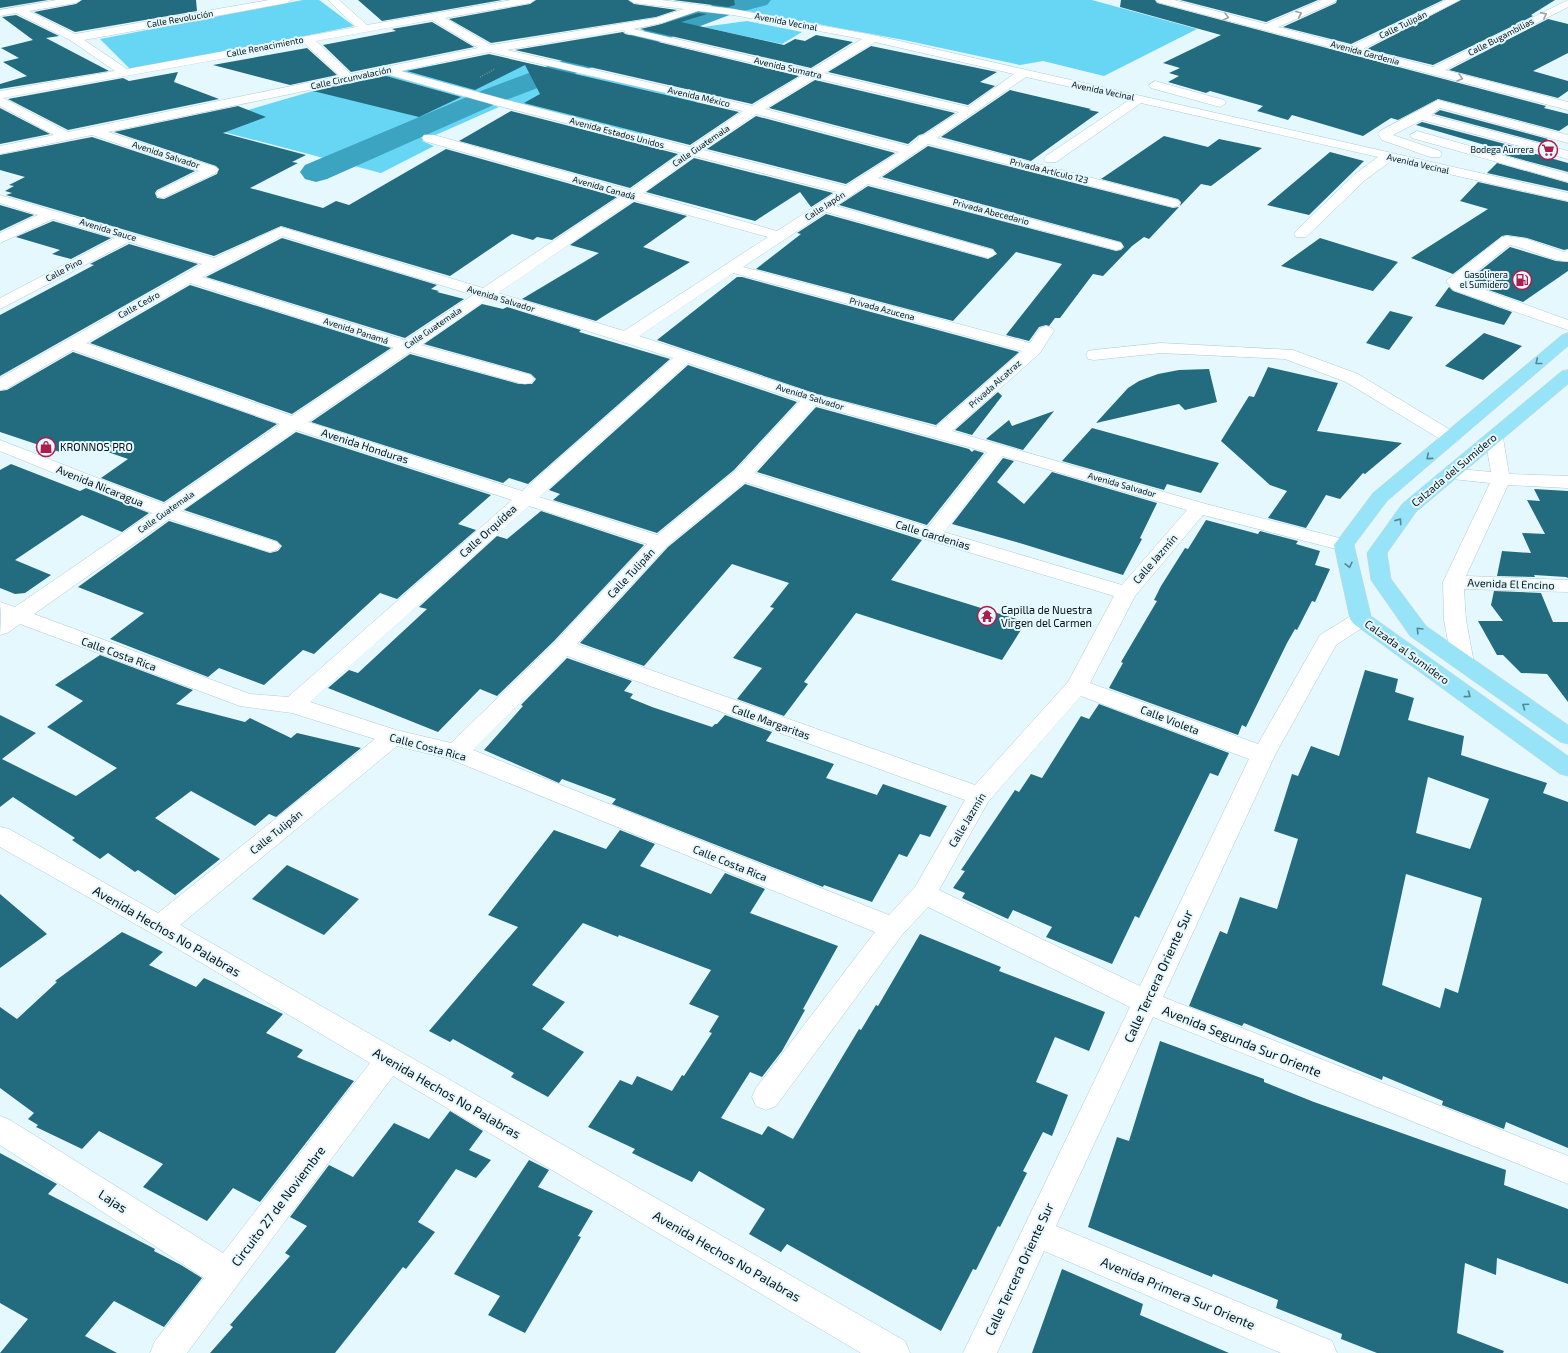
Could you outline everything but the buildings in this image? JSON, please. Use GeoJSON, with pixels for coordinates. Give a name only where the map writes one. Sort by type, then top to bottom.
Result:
{"type":"FeatureCollection","features":[{"type":"Feature","properties":{"kind":"main road"},"geometry":{"type":"LineString","coordinates":[[1344,545],[1380,497],[1451,438],[1502,392],[1568,338]]}},
{"type":"Feature","properties":{"kind":"main road","name":"Calzada del Sumidero"},"geometry":{"type":"LineString","coordinates":[[1565,381],[1534,403],[1494,438],[1408,508],[1377,553],[1381,580],[1418,631],[1463,663],[1559,723],[1568,736]]}},
{"type":"Feature","properties":{"kind":"main road"},"geometry":{"type":"LineString","coordinates":[[1502,392],[1534,403]]}},
{"type":"Feature","properties":{"kind":"main road","name":"Calzada al Sumidero"},"geometry":{"type":"LineString","coordinates":[[1344,545],[1361,619],[1568,768]]}},
{"type":"Feature","properties":{"kind":"street"},"geometry":{"type":"LineString","coordinates":[[0,12],[76,0]]}},
{"type":"Feature","properties":{"kind":"street","name":"Calle Revolución"},"geometry":{"type":"LineString","coordinates":[[74,38],[286,0]]}},
{"type":"Feature","properties":{"kind":"street"},"geometry":{"type":"LineString","coordinates":[[333,0],[364,29]]}},
{"type":"Feature","properties":{"kind":"street","name":"Calle Renacimiento"},"geometry":{"type":"LineString","coordinates":[[0,95],[126,74],[307,39],[530,0]]}},
{"type":"Feature","properties":{"kind":"street"},"geometry":{"type":"LineString","coordinates":[[623,0],[658,21]]}},
{"type":"Feature","properties":{"kind":"street","name":"Avenida Vecinal"},"geometry":{"type":"LineString","coordinates":[[634,0],[701,7],[873,38],[1387,157],[1568,197]]}},
{"type":"Feature","properties":{"kind":"street","name":"Avenida Gardenia"},"geometry":{"type":"LineString","coordinates":[[1161,0],[1568,106]]}},
{"type":"Feature","properties":{"kind":"street"},"geometry":{"type":"LineString","coordinates":[[1268,27],[1331,0]]}},
{"type":"Feature","properties":{"kind":"street","name":"Calle Tulipán"},"geometry":{"type":"LineString","coordinates":[[1352,50],[1454,0]]}},
{"type":"Feature","properties":{"kind":"street"},"geometry":{"type":"LineString","coordinates":[[1195,9],[1209,3]]}},
{"type":"Feature","properties":{"kind":"street","name":"Calle Bugambilias"},"geometry":{"type":"LineString","coordinates":[[1434,71],[1568,3]]}},
{"type":"Feature","properties":{"kind":"street","name":"Calle Circunvalación"},"geometry":{"type":"LineString","coordinates":[[0,150],[489,49],[658,21],[701,7]]}},
{"type":"Feature","properties":{"kind":"street"},"geometry":{"type":"LineString","coordinates":[[18,10],[74,38],[126,74]]}},
{"type":"Feature","properties":{"kind":"street"},"geometry":{"type":"LineString","coordinates":[[433,16],[489,49]]}},
{"type":"Feature","properties":{"kind":"street","name":"Avenida Sumatra"},"geometry":{"type":"LineString","coordinates":[[606,29],[634,31],[970,110]]}},
{"type":"Feature","properties":{"kind":"street","name":"Calle Guatemala"},"geometry":{"type":"LineString","coordinates":[[6,618],[166,512],[406,346],[630,196],[691,152],[754,110],[873,38]]}},
{"type":"Feature","properties":{"kind":"street"},"geometry":{"type":"LineString","coordinates":[[307,39],[349,78]]}},
{"type":"Feature","properties":{"kind":"street","name":"Avenida México"},"geometry":{"type":"LineString","coordinates":[[489,49],[754,110],[908,150]]}},
{"type":"Feature","properties":{"kind":"street","name":"Avenida Estados Unidos"},"geometry":{"type":"LineString","coordinates":[[387,70],[459,91],[691,152],[848,191]]}},
{"type":"Feature","properties":{"kind":"street","name":"Calle Japón"},"geometry":{"type":"LineString","coordinates":[[626,337],[970,110],[1023,73]]}},
{"type":"Feature","properties":{"kind":"street"},"geometry":{"type":"LineString","coordinates":[[1155,85],[1229,106]]}},
{"type":"Feature","properties":{"kind":"street"},"geometry":{"type":"LineString","coordinates":[[1051,159],[1139,99]]}},
{"type":"Feature","properties":{"kind":"street"},"geometry":{"type":"LineString","coordinates":[[0,101],[66,136]]}},
{"type":"Feature","properties":{"kind":"street"},"geometry":{"type":"LineString","coordinates":[[1508,184],[1479,170],[1388,137],[1385,134],[1421,116],[1438,104],[1568,139]]}},
{"type":"Feature","properties":{"kind":"street"},"geometry":{"type":"LineString","coordinates":[[1244,110],[1311,129],[1350,148]]}},
{"type":"Feature","properties":{"kind":"street"},"geometry":{"type":"LineString","coordinates":[[1421,116],[1568,155]]}},
{"type":"Feature","properties":{"kind":"street"},"geometry":{"type":"LineString","coordinates":[[1393,130],[1568,178]]}},
{"type":"Feature","properties":{"kind":"street"},"geometry":{"type":"LineString","coordinates":[[1393,130],[1499,171],[1547,192]]}},
{"type":"Feature","properties":{"kind":"street","name":"Avenida Salvador"},"geometry":{"type":"LineString","coordinates":[[92,131],[211,170],[163,194]]}},
{"type":"Feature","properties":{"kind":"street","name":"Avenida Canadá"},"geometry":{"type":"LineString","coordinates":[[428,138],[630,196],[779,236]]}},
{"type":"Feature","properties":{"kind":"street","name":"Privada Artículo 123"},"geometry":{"type":"LineString","coordinates":[[924,139],[1173,203]]}},
{"type":"Feature","properties":{"kind":"street"},"geometry":{"type":"LineString","coordinates":[[1301,234],[1360,177],[1387,157]]}},
{"type":"Feature","properties":{"kind":"street","name":"Privada Abecedario"},"geometry":{"type":"LineString","coordinates":[[866,179],[1116,246]]}},
{"type":"Feature","properties":{"kind":"street","name":"Avenida Sauce"},"geometry":{"type":"LineString","coordinates":[[0,199],[215,263]]}},
{"type":"Feature","properties":{"kind":"street"},"geometry":{"type":"LineString","coordinates":[[824,207],[988,253]]}},
{"type":"Feature","properties":{"kind":"street"},"geometry":{"type":"LineString","coordinates":[[0,239],[52,214]]}},
{"type":"Feature","properties":{"kind":"street","name":"Avenida Salvador"},"geometry":{"type":"LineString","coordinates":[[281,231],[626,337],[812,399],[998,449],[1199,508],[1344,545]]}},
{"type":"Feature","properties":{"kind":"street","name":"Calle Cedro"},"geometry":{"type":"LineString","coordinates":[[0,385],[215,263],[281,231]]}},
{"type":"Feature","properties":{"kind":"street","name":"Calle Pino"},"geometry":{"type":"LineString","coordinates":[[0,304],[128,236]]}},
{"type":"Feature","properties":{"kind":"street"},"geometry":{"type":"LineString","coordinates":[[1567,257],[1522,242],[1507,240],[1454,281],[1459,287],[1568,325]]}},
{"type":"Feature","properties":{"kind":"street","name":"Privada Azucena"},"geometry":{"type":"LineString","coordinates":[[731,268],[1034,349]]}},
{"type":"Feature","properties":{"kind":"street","name":"Avenida Panamá"},"geometry":{"type":"LineString","coordinates":[[189,278],[406,346],[525,379]]}},
{"type":"Feature","properties":{"kind":"street","name":"Privada Alcatraz"},"geometry":{"type":"LineString","coordinates":[[940,433],[1034,349],[1046,331]]}},
{"type":"Feature","properties":{"kind":"street","name":"Avenida Honduras"},"geometry":{"type":"LineString","coordinates":[[72,344],[294,423],[660,542]]}},
{"type":"Feature","properties":{"kind":"street"},"geometry":{"type":"LineString","coordinates":[[1094,355],[1161,348],[1287,354],[1352,378],[1451,438]]}},
{"type":"Feature","properties":{"kind":"street","name":"Calle Orquídea"},"geometry":{"type":"LineString","coordinates":[[293,705],[685,357]]}},
{"type":"Feature","properties":{"kind":"street","name":"Calle Tulipán"},"geometry":{"type":"LineString","coordinates":[[456,752],[563,647],[660,542],[742,475],[812,399]]}},
{"type":"Feature","properties":{"kind":"street"},"geometry":{"type":"LineString","coordinates":[[1463,663],[1455,620],[1453,582],[1501,479],[1494,438]]}},
{"type":"Feature","properties":{"kind":"street","name":"Avenida Nicaragua"},"geometry":{"type":"LineString","coordinates":[[0,445],[166,512],[270,546]]}},
{"type":"Feature","properties":{"kind":"street"},"geometry":{"type":"LineString","coordinates":[[932,535],[998,449]]}},
{"type":"Feature","properties":{"kind":"street"},"geometry":{"type":"LineString","coordinates":[[1450,474],[1501,479],[1568,482]]}},
{"type":"Feature","properties":{"kind":"street","name":"Calle Gardenias"},"geometry":{"type":"LineString","coordinates":[[742,475],[932,535],[1126,593]]}},
{"type":"Feature","properties":{"kind":"street","name":"Calle Jazmín"},"geometry":{"type":"LineString","coordinates":[[766,1097],[893,928],[924,894],[979,796],[1077,686],[1126,593],[1199,508]]}},
{"type":"Feature","properties":{"kind":"street","name":"Avenida El Encino"},"geometry":{"type":"LineString","coordinates":[[1453,582],[1568,586]]}},
{"type":"Feature","properties":{"kind":"street","name":"Calle Costa Rica"},"geometry":{"type":"LineString","coordinates":[[6,618],[248,701],[293,705],[393,737],[456,752],[893,928]]}},
{"type":"Feature","properties":{"kind":"street","name":"Calle Tercera Oriente Sur"},"geometry":{"type":"LineString","coordinates":[[980,1353],[1262,755],[1328,640],[1361,619]]}},
{"type":"Feature","properties":{"kind":"street","name":"Calle Margaritas"},"geometry":{"type":"LineString","coordinates":[[563,647],[979,796]]}},
{"type":"Feature","properties":{"kind":"street","name":"Calle Violeta"},"geometry":{"type":"LineString","coordinates":[[1077,686],[1262,755]]}},
{"type":"Feature","properties":{"kind":"street","name":"Calle Tulipán"},"geometry":{"type":"LineString","coordinates":[[160,926],[393,737]]}},
{"type":"Feature","properties":{"kind":"street","name":"Avenida Hechos No Palabras"},"geometry":{"type":"LineString","coordinates":[[0,836],[160,926],[893,1353]]}},
{"type":"Feature","properties":{"kind":"street","name":"Avenida Segunda Sur Oriente"},"geometry":{"type":"LineString","coordinates":[[924,894],[1146,1002],[1568,1170]]}},
{"type":"Feature","properties":{"kind":"street","name":"Circuito 27 de Noviembre"},"geometry":{"type":"LineString","coordinates":[[167,1353],[389,1060]]}},
{"type":"Feature","properties":{"kind":"street","name":"Lajas"},"geometry":{"type":"LineString","coordinates":[[0,1129],[227,1274]]}},
{"type":"Feature","properties":{"kind":"street","name":"Avenida Primera Sur Oriente"},"geometry":{"type":"LineString","coordinates":[[1036,1233],[1320,1353]]}},
{"type":"Feature","properties":{"kind":"shaded area"},"geometry":{"type":"Polygon","coordinates":[[[303,0],[319,0],[354,26],[132,71],[100,39],[303,0]]]}},
{"type":"Feature","properties":{"kind":"shaded area"},"geometry":{"type":"Polygon","coordinates":[[[764,0],[1092,0],[1197,29],[1104,76],[1043,61],[1020,65],[904,40],[736,9],[764,0]]]}},
{"type":"Feature","properties":{"kind":"shaded area"},"geometry":{"type":"Polygon","coordinates":[[[747,21],[802,32],[782,44],[703,27],[747,21]]]}},
{"type":"Feature","properties":{"kind":"shaded area"},"geometry":{"type":"Polygon","coordinates":[[[487,55],[701,99],[636,137],[398,72],[487,55]]]}},
{"type":"Feature","properties":{"kind":"shaded area"},"geometry":{"type":"Polygon","coordinates":[[[378,72],[499,107],[422,141],[434,146],[381,173],[197,125],[378,72]]]}},
{"type":"Feature","properties":{"kind":"waterway"},"geometry":{"type":"LineString","coordinates":[[496,95],[724,8],[758,0]]}},
{"type":"Feature","properties":{"kind":"waterway"},"geometry":{"type":"LineString","coordinates":[[316,172],[486,99]]}},
{"type":"Feature","properties":{"kind":"place","name":"Bodega Aurrera"},"geometry":{"type":"Point","coordinates":[1548,150]}},
{"type":"Feature","properties":{"kind":"place","name":"Gasolinera el Sumidero"},"geometry":{"type":"Point","coordinates":[1522,280]}},
{"type":"Feature","properties":{"kind":"place","name":"KRONNOS PRO"},"geometry":{"type":"Point","coordinates":[46,447]}},
{"type":"Feature","properties":{"kind":"place","name":"Capilla de Nuestra Virgen del Carmen"},"geometry":{"type":"Point","coordinates":[987,616]}}]}
